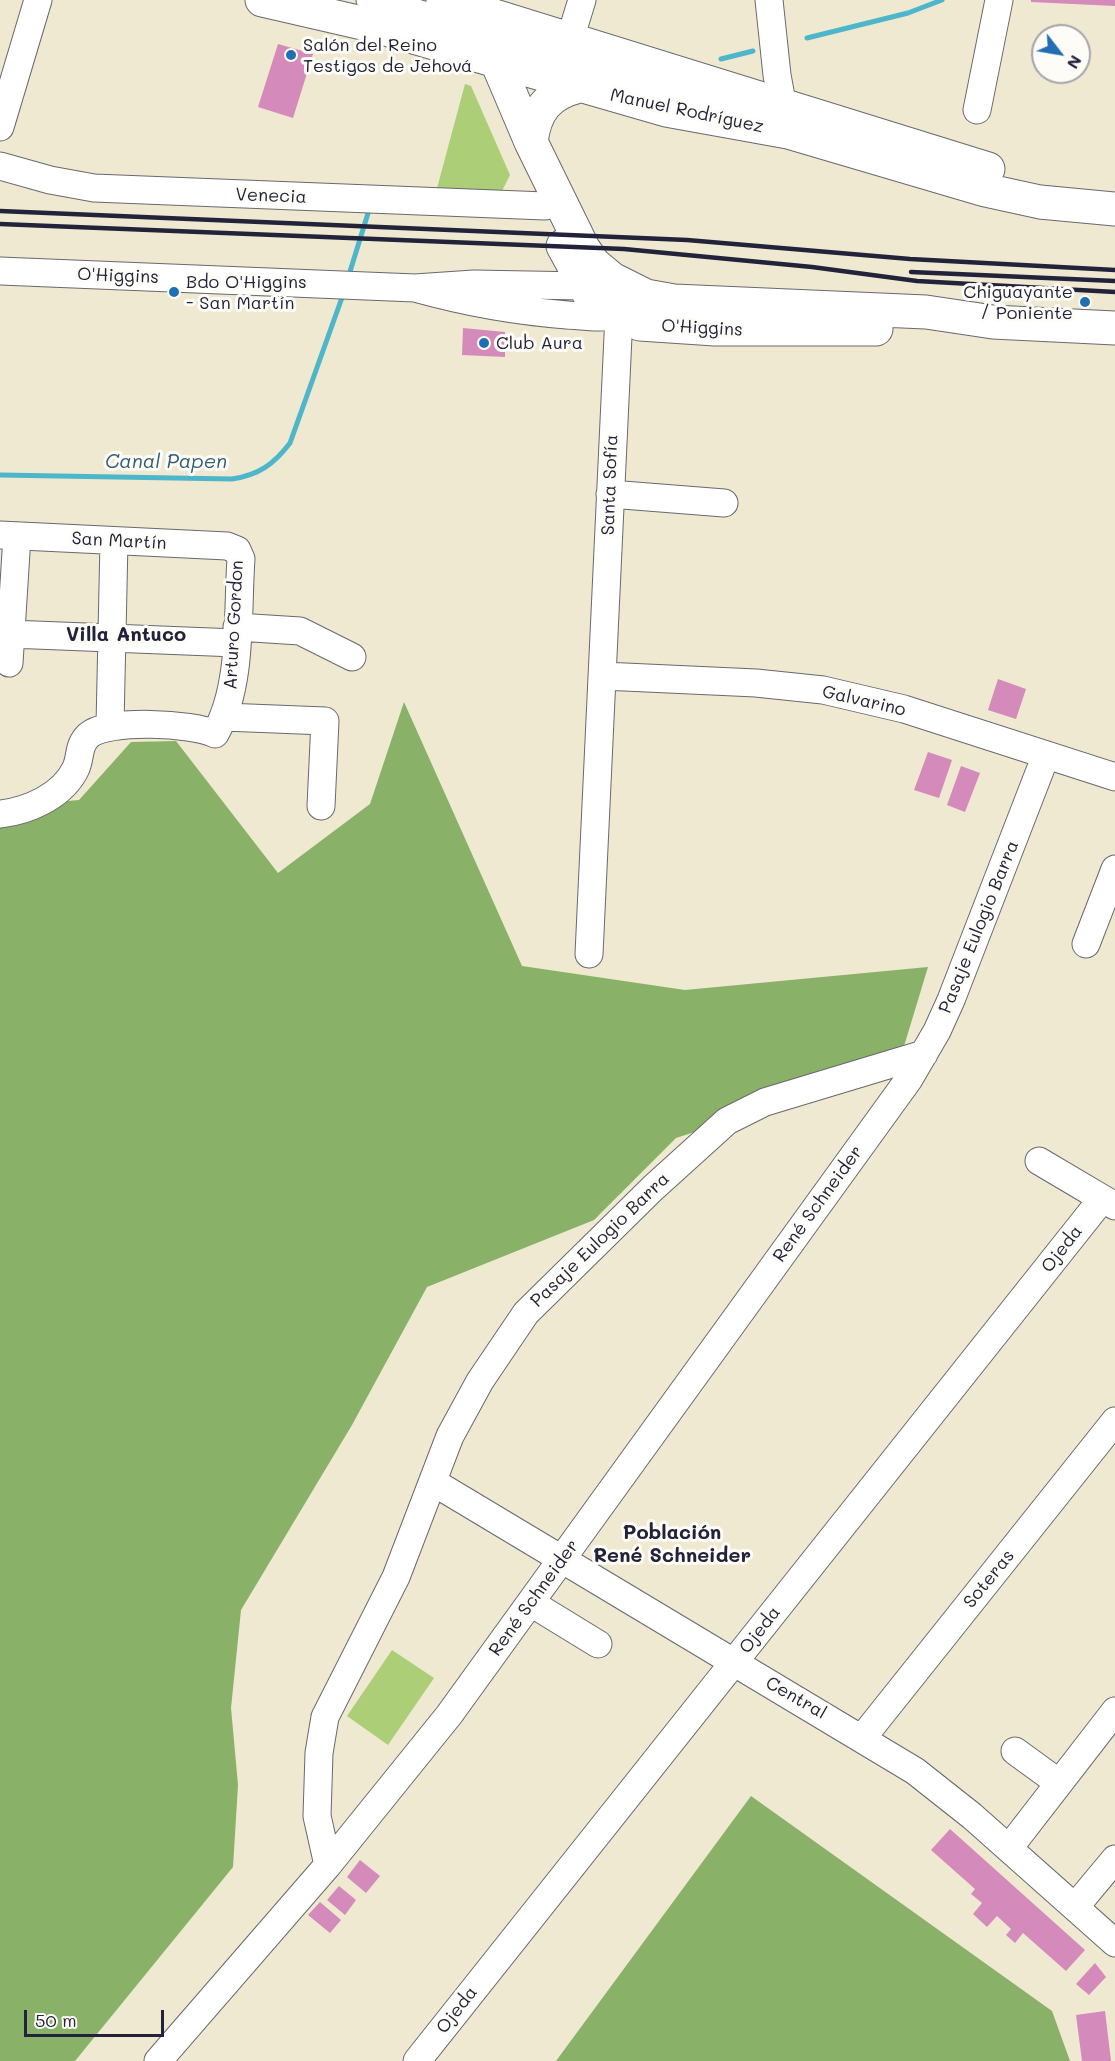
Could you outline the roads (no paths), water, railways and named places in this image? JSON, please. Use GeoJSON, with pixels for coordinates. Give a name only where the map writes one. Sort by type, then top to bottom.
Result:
{"type":"FeatureCollection","features":[{"type":"Feature","properties":{"kind":"main road","name":"Manuel Rodríguez"},"geometry":{"type":"LineString","coordinates":[[262,0],[375,26],[481,38],[570,39],[785,119],[1007,173],[1059,183],[1115,204]]}},
{"type":"Feature","properties":{"kind":"main road","name":"Manuel Rodríguez"},"geometry":{"type":"LineString","coordinates":[[442,0],[481,38],[579,86],[666,110],[785,119]]}},
{"type":"Feature","properties":{"kind":"main road"},"geometry":{"type":"LineString","coordinates":[[481,38],[583,248],[594,264],[598,299]]}},
{"type":"Feature","properties":{"kind":"main road"},"geometry":{"type":"LineString","coordinates":[[481,38],[545,206],[570,263],[598,299]]}},
{"type":"Feature","properties":{"kind":"main road"},"geometry":{"type":"LineString","coordinates":[[531,142],[535,120],[546,101],[558,92],[579,86]]}},
{"type":"Feature","properties":{"kind":"main road","name":"O'Higgins"},"geometry":{"type":"LineString","coordinates":[[598,299],[646,296],[674,302],[926,312],[993,322],[1115,328]]}},
{"type":"Feature","properties":{"kind":"street"},"geometry":{"type":"LineString","coordinates":[[0,127],[38,0]]}},
{"type":"Feature","properties":{"kind":"street"},"geometry":{"type":"LineString","coordinates":[[370,0],[481,38],[735,111],[785,119],[769,0]]}},
{"type":"Feature","properties":{"kind":"street"},"geometry":{"type":"LineString","coordinates":[[570,39],[582,0]]}},
{"type":"Feature","properties":{"kind":"street"},"geometry":{"type":"LineString","coordinates":[[976,110],[999,0]]}},
{"type":"Feature","properties":{"kind":"street","name":"Venecia"},"geometry":{"type":"LineString","coordinates":[[0,166],[50,180],[105,189],[545,206]]}},
{"type":"Feature","properties":{"kind":"street","name":"O'Higgins"},"geometry":{"type":"LineString","coordinates":[[0,271],[415,288],[474,284],[598,299]]}},
{"type":"Feature","properties":{"kind":"street","name":"Santa Sofía"},"geometry":{"type":"LineString","coordinates":[[589,954],[610,494],[598,299]]}},
{"type":"Feature","properties":{"kind":"street"},"geometry":{"type":"LineString","coordinates":[[610,494],[724,504]]}},
{"type":"Feature","properties":{"kind":"street"},"geometry":{"type":"LineString","coordinates":[[8,536],[9,663]]}},
{"type":"Feature","properties":{"kind":"street","name":"San Martín"},"geometry":{"type":"LineString","coordinates":[[8,536],[227,546],[237,550]]}},
{"type":"Feature","properties":{"kind":"street"},"geometry":{"type":"LineString","coordinates":[[110,725],[114,541]]}},
{"type":"Feature","properties":{"kind":"street","name":"Arturo Gordon"},"geometry":{"type":"LineString","coordinates":[[219,725],[233,681],[241,559],[237,550]]}},
{"type":"Feature","properties":{"kind":"street"},"geometry":{"type":"LineString","coordinates":[[10,634],[112,638],[300,631],[352,657]]}},
{"type":"Feature","properties":{"kind":"street","name":"Galvarino"},"geometry":{"type":"LineString","coordinates":[[603,676],[823,690],[896,707],[1115,777]]}},
{"type":"Feature","properties":{"kind":"street"},"geometry":{"type":"LineString","coordinates":[[0,814],[28,808],[60,789],[76,768],[80,746],[88,736],[110,725],[193,727],[325,721],[321,806]]}},
{"type":"Feature","properties":{"kind":"street","name":"Pasaje Eulogio Barra"},"geometry":{"type":"LineString","coordinates":[[328,1865],[316,1816],[319,1753],[326,1717],[396,1576],[444,1451],[464,1408],[526,1313],[714,1130],[739,1114],[765,1102],[924,1054],[951,1000],[1046,755]]}},
{"type":"Feature","properties":{"kind":"street"},"geometry":{"type":"LineString","coordinates":[[1086,944],[1115,869]]}},
{"type":"Feature","properties":{"kind":"street","name":"René Schneider"},"geometry":{"type":"LineString","coordinates":[[158,2061],[328,1865],[449,1715],[924,1054]]}},
{"type":"Feature","properties":{"kind":"street"},"geometry":{"type":"LineString","coordinates":[[1039,1161],[1109,1202]]}},
{"type":"Feature","properties":{"kind":"street","name":"Ojeda"},"geometry":{"type":"LineString","coordinates":[[417,2061],[734,1662],[1109,1202]]}},
{"type":"Feature","properties":{"kind":"street","name":"Soteras"},"geometry":{"type":"LineString","coordinates":[[863,1737],[1115,1421]]}},
{"type":"Feature","properties":{"kind":"street","name":"Central"},"geometry":{"type":"LineString","coordinates":[[433,1482],[561,1560],[863,1737],[932,1783],[1115,1943]]}},
{"type":"Feature","properties":{"kind":"street"},"geometry":{"type":"LineString","coordinates":[[531,1603],[598,1644]]}},
{"type":"Feature","properties":{"kind":"street"},"geometry":{"type":"LineString","coordinates":[[1009,1848],[1115,1711]]}},
{"type":"Feature","properties":{"kind":"street"},"geometry":{"type":"LineString","coordinates":[[1015,1751],[1059,1783]]}},
{"type":"Feature","properties":{"kind":"street"},"geometry":{"type":"LineString","coordinates":[[1075,1907],[1115,1859]]}},
{"type":"Feature","properties":{"kind":"waterway","name":"Canal Papen"},"geometry":{"type":"LineString","coordinates":[[807,38],[908,13],[942,0]]}},
{"type":"Feature","properties":{"kind":"waterway","name":"Canal Papen"},"geometry":{"type":"LineString","coordinates":[[721,59],[753,51]]}},
{"type":"Feature","properties":{"kind":"waterway","name":"Canal Papen"},"geometry":{"type":"LineString","coordinates":[[348,278],[369,210]]}},
{"type":"Feature","properties":{"kind":"waterway","name":"Canal Papen"},"geometry":{"type":"LineString","coordinates":[[0,475],[232,479],[258,471],[272,463],[290,443],[344,292]]}},
{"type":"Feature","properties":{"kind":"railway"},"geometry":{"type":"LineString","coordinates":[[0,211],[687,240],[910,259],[1115,270]]}},
{"type":"Feature","properties":{"kind":"railway"},"geometry":{"type":"LineString","coordinates":[[0,224],[624,249],[812,267],[917,281],[1115,292]]}},
{"type":"Feature","properties":{"kind":"railway"},"geometry":{"type":"LineString","coordinates":[[911,272],[1115,281]]}},
{"type":"Feature","properties":{"kind":"place","name":"Salón del Reino Testigos de Jehová"},"geometry":{"type":"Point","coordinates":[291,55]}},
{"type":"Feature","properties":{"kind":"place","name":"Bdo O'Higgins - San Martín"},"geometry":{"type":"Point","coordinates":[174,292]}},
{"type":"Feature","properties":{"kind":"place","name":"Chiguayante / Poniente"},"geometry":{"type":"Point","coordinates":[1085,302]}},
{"type":"Feature","properties":{"kind":"place","name":"Club Aura"},"geometry":{"type":"Point","coordinates":[484,343]}},
{"type":"Feature","properties":{"kind":"district","name":"Villa Antuco"},"geometry":{"type":"Point","coordinates":[126,635]}},
{"type":"Feature","properties":{"kind":"district","name":"Población René Schneider"},"geometry":{"type":"Point","coordinates":[672,1544]}}]}
